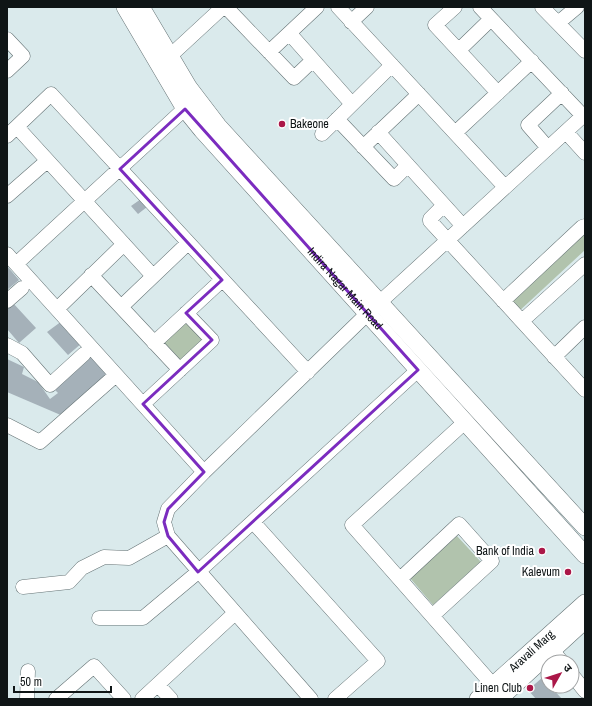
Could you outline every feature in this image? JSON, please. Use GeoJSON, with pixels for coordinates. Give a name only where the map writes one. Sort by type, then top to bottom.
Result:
{"type":"FeatureCollection","features":[{"type":"Feature","properties":{"kind":"street","name":"Indira Nagar Main Road"},"geometry":{"type":"LineString","coordinates":[[125,7],[191,103],[202,130],[585,527]]}},
{"type":"Feature","properties":{"kind":"street","name":"Indira Nagar Main Road"},"geometry":{"type":"LineString","coordinates":[[141,7],[189,88],[191,103]]}},
{"type":"Feature","properties":{"kind":"street"},"geometry":{"type":"LineString","coordinates":[[170,56],[223,7]]}},
{"type":"Feature","properties":{"kind":"street"},"geometry":{"type":"LineString","coordinates":[[226,7],[294,78],[313,60]]}},
{"type":"Feature","properties":{"kind":"street"},"geometry":{"type":"LineString","coordinates":[[270,52],[317,7]]}},
{"type":"Feature","properties":{"kind":"street"},"geometry":{"type":"LineString","coordinates":[[338,7],[505,187]]}},
{"type":"Feature","properties":{"kind":"street"},"geometry":{"type":"LineString","coordinates":[[351,22],[368,7]]}},
{"type":"Feature","properties":{"kind":"street"},"geometry":{"type":"LineString","coordinates":[[455,7],[435,25],[498,93]]}},
{"type":"Feature","properties":{"kind":"street"},"geometry":{"type":"LineString","coordinates":[[311,699],[168,536],[164,522],[168,509],[204,472],[373,308],[584,115],[480,7]]}},
{"type":"Feature","properties":{"kind":"street"},"geometry":{"type":"LineString","coordinates":[[542,7],[585,52]]}},
{"type":"Feature","properties":{"kind":"street"},"geometry":{"type":"LineString","coordinates":[[558,23],[577,7]]}},
{"type":"Feature","properties":{"kind":"street"},"geometry":{"type":"LineString","coordinates":[[459,50],[491,19]]}},
{"type":"Feature","properties":{"kind":"street"},"geometry":{"type":"LineString","coordinates":[[290,34],[352,104]]}},
{"type":"Feature","properties":{"kind":"street"},"geometry":{"type":"LineString","coordinates":[[7,39],[23,56],[7,71]]}},
{"type":"Feature","properties":{"kind":"street"},"geometry":{"type":"LineString","coordinates":[[455,133],[532,60]]}},
{"type":"Feature","properties":{"kind":"street"},"geometry":{"type":"LineString","coordinates":[[322,134],[392,65]]}},
{"type":"Feature","properties":{"kind":"street"},"geometry":{"type":"LineString","coordinates":[[548,148],[528,125],[562,93]]}},
{"type":"Feature","properties":{"kind":"street"},"geometry":{"type":"LineString","coordinates":[[153,276],[47,161],[12,132],[51,94],[308,372]]}},
{"type":"Feature","properties":{"kind":"street"},"geometry":{"type":"LineString","coordinates":[[363,147],[418,94]]}},
{"type":"Feature","properties":{"kind":"street"},"geometry":{"type":"LineString","coordinates":[[191,103],[84,201],[11,259],[204,472]]}},
{"type":"Feature","properties":{"kind":"street"},"geometry":{"type":"LineString","coordinates":[[338,119],[394,179],[408,165]]}},
{"type":"Feature","properties":{"kind":"street"},"geometry":{"type":"LineString","coordinates":[[378,132],[463,226]]}},
{"type":"Feature","properties":{"kind":"street"},"geometry":{"type":"LineString","coordinates":[[566,132],[585,153]]}},
{"type":"Feature","properties":{"kind":"street"},"geometry":{"type":"LineString","coordinates":[[10,189],[47,161]]}},
{"type":"Feature","properties":{"kind":"street"},"geometry":{"type":"LineString","coordinates":[[444,205],[429,220],[585,390]]}},
{"type":"Feature","properties":{"kind":"street"},"geometry":{"type":"LineString","coordinates":[[503,301],[582,227],[585,226]]}},
{"type":"Feature","properties":{"kind":"street"},"geometry":{"type":"LineString","coordinates":[[121,307],[188,243]]}},
{"type":"Feature","properties":{"kind":"street"},"geometry":{"type":"LineString","coordinates":[[56,309],[124,244]]}},
{"type":"Feature","properties":{"kind":"street"},"geometry":{"type":"LineString","coordinates":[[522,321],[585,264]]}},
{"type":"Feature","properties":{"kind":"street"},"geometry":{"type":"LineString","coordinates":[[91,276],[180,370]]}},
{"type":"Feature","properties":{"kind":"street"},"geometry":{"type":"LineString","coordinates":[[154,343],[222,280]]}},
{"type":"Feature","properties":{"kind":"street"},"geometry":{"type":"LineString","coordinates":[[7,301],[22,288]]}},
{"type":"Feature","properties":{"kind":"street","name":"Indira Nagar Main Road"},"geometry":{"type":"LineString","coordinates":[[373,308],[418,370],[585,555]]}},
{"type":"Feature","properties":{"kind":"street"},"geometry":{"type":"LineString","coordinates":[[143,404],[212,340],[186,313]]}},
{"type":"Feature","properties":{"kind":"street"},"geometry":{"type":"LineString","coordinates":[[554,357],[585,327]]}},
{"type":"Feature","properties":{"kind":"street"},"geometry":{"type":"LineString","coordinates":[[7,345],[22,353],[50,385],[84,354]]}},
{"type":"Feature","properties":{"kind":"street"},"geometry":{"type":"LineString","coordinates":[[99,618],[143,618],[198,572],[418,370]]}},
{"type":"Feature","properties":{"kind":"street"},"geometry":{"type":"LineString","coordinates":[[7,425],[40,442],[116,375]]}},
{"type":"Feature","properties":{"kind":"street"},"geometry":{"type":"LineString","coordinates":[[465,422],[352,525],[498,693]]}},
{"type":"Feature","properties":{"kind":"street"},"geometry":{"type":"LineString","coordinates":[[253,522],[378,661],[335,699]]}},
{"type":"Feature","properties":{"kind":"street"},"geometry":{"type":"LineString","coordinates":[[400,579],[459,524],[492,561],[432,616]]}},
{"type":"Feature","properties":{"kind":"street"},"geometry":{"type":"LineString","coordinates":[[23,587],[69,582],[82,568],[104,557],[130,558],[168,536]]}},
{"type":"Feature","properties":{"kind":"street","name":"Aravali Marg"},"geometry":{"type":"LineString","coordinates":[[498,693],[585,603]]}},
{"type":"Feature","properties":{"kind":"street"},"geometry":{"type":"LineString","coordinates":[[142,699],[235,613]]}},
{"type":"Feature","properties":{"kind":"street","name":"Aravali Marg"},"geometry":{"type":"LineString","coordinates":[[559,654],[585,620]]}},
{"type":"Feature","properties":{"kind":"street"},"geometry":{"type":"LineString","coordinates":[[56,699],[94,666],[124,699]]}},
{"type":"Feature","properties":{"kind":"street","name":"Aravali Marg"},"geometry":{"type":"LineString","coordinates":[[478,699],[498,693],[540,667]]}},
{"type":"Feature","properties":{"kind":"street"},"geometry":{"type":"LineString","coordinates":[[27,699],[28,671]]}},
{"type":"Feature","properties":{"kind":"street"},"geometry":{"type":"LineString","coordinates":[[158,685],[171,699]]}},
{"type":"Feature","properties":{"kind":"highlighted area"},"geometry":{"type":"Polygon","coordinates":[[[185,109],[418,370],[198,572],[168,536],[164,522],[168,509],[204,472],[143,404],[212,340],[186,313],[222,280],[120,169],[185,109]]]}},
{"type":"Feature","properties":{"kind":"green space"},"geometry":{"type":"Polygon","coordinates":[[[576,226],[585,235],[585,250],[516,314],[500,296],[576,226]]]}},
{"type":"Feature","properties":{"kind":"green space"},"geometry":{"type":"Polygon","coordinates":[[[187,321],[208,343],[182,367],[161,345],[187,321]]]}},
{"type":"Feature","properties":{"kind":"green space"},"geometry":{"type":"Polygon","coordinates":[[[457,536],[481,562],[433,605],[410,578],[457,536]]]}},
{"type":"Feature","properties":{"kind":"building"},"geometry":{"type":"Polygon","coordinates":[[[141,199],[147,207],[138,214],[131,206],[141,199]]]}},
{"type":"Feature","properties":{"kind":"building"},"geometry":{"type":"Polygon","coordinates":[[[7,266],[19,280],[7,290],[7,266]]]}},
{"type":"Feature","properties":{"kind":"building"},"geometry":{"type":"Polygon","coordinates":[[[13,303],[36,328],[19,343],[7,329],[7,309],[13,303]]]}},
{"type":"Feature","properties":{"kind":"building"},"geometry":{"type":"Polygon","coordinates":[[[62,321],[82,343],[68,355],[47,332],[62,321]]]}},
{"type":"Feature","properties":{"kind":"building"},"geometry":{"type":"Polygon","coordinates":[[[93,355],[111,376],[63,416],[7,392],[7,359],[24,367],[22,374],[38,382],[50,399],[58,393],[54,389],[93,355]]]}},
{"type":"Feature","properties":{"kind":"building"},"geometry":{"type":"Polygon","coordinates":[[[540,680],[540,694],[557,694],[562,699],[536,699],[528,690],[540,680]]]}},
{"type":"Feature","properties":{"kind":"place","name":"Bakeone"},"geometry":{"type":"Point","coordinates":[282,124]}},
{"type":"Feature","properties":{"kind":"place","name":"Bank of India"},"geometry":{"type":"Point","coordinates":[542,551]}},
{"type":"Feature","properties":{"kind":"place","name":"Kalevum"},"geometry":{"type":"Point","coordinates":[568,572]}},
{"type":"Feature","properties":{"kind":"place","name":"Linen Club"},"geometry":{"type":"Point","coordinates":[530,688]}}]}
